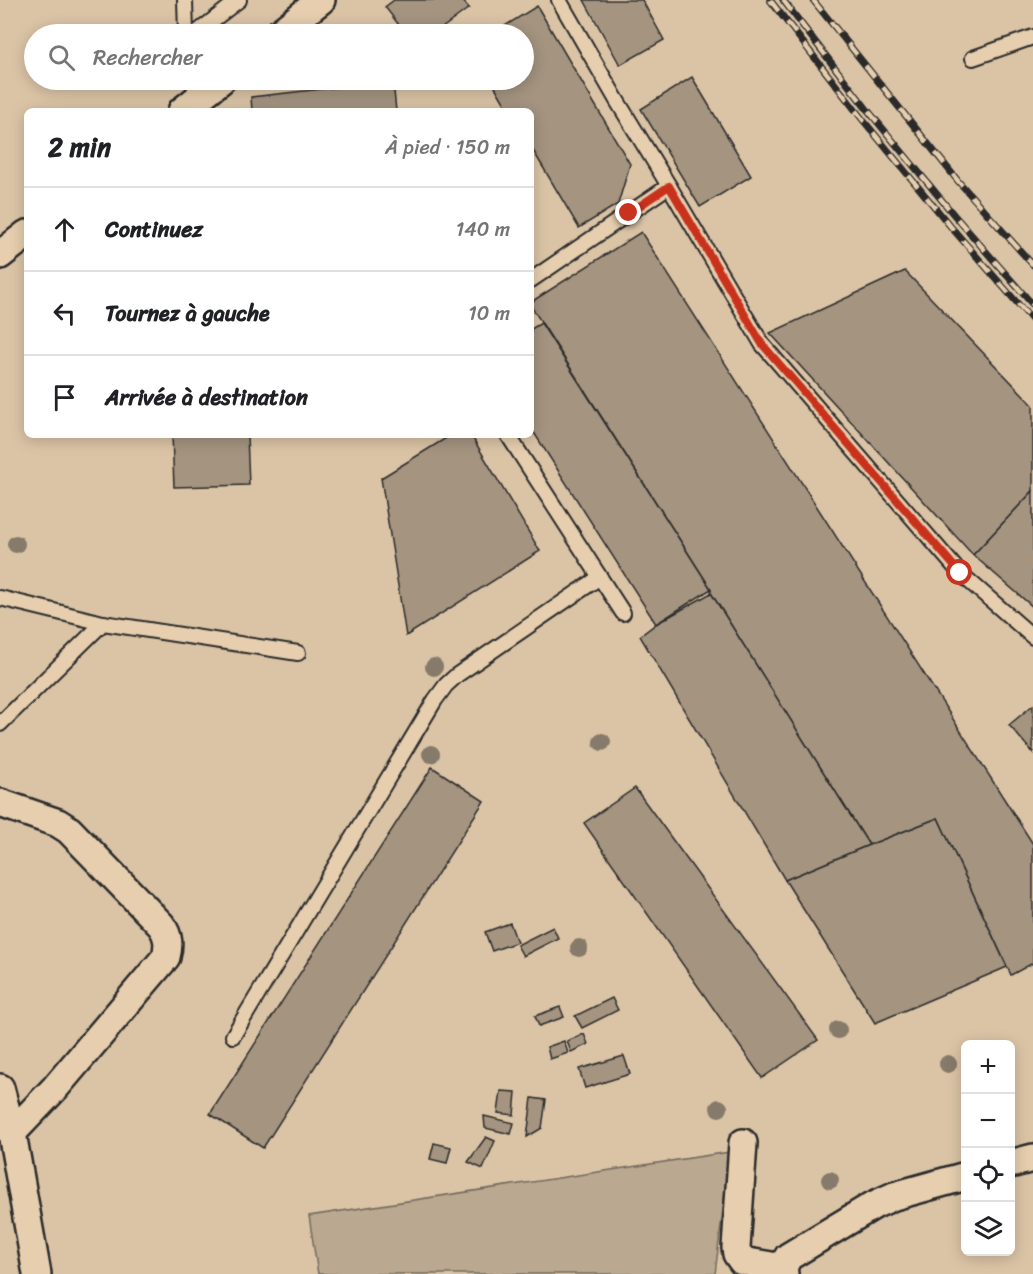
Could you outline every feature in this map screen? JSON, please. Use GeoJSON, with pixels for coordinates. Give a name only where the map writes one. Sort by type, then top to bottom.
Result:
{"type":"FeatureCollection","features":[{"type":"Feature","properties":{"kind":"street"},"geometry":{"type":"LineString","coordinates":[[291,24],[321,0]]}},
{"type":"Feature","properties":{"kind":"street"},"geometry":{"type":"LineString","coordinates":[[0,255],[24,236]]}},
{"type":"Feature","properties":{"kind":"street"},"geometry":{"type":"LineString","coordinates":[[0,803],[58,823],[69,830],[161,925],[166,933],[169,947],[166,957],[55,1088],[12,1133]]}},
{"type":"Feature","properties":{"kind":"street"},"geometry":{"type":"LineString","coordinates":[[0,1088],[12,1133],[37,1274]]}},
{"type":"Feature","properties":{"kind":"street"},"geometry":{"type":"LineString","coordinates":[[743,1143],[737,1254],[742,1261],[784,1271],[788,1257],[874,1205],[904,1193],[961,1177]]}},
{"type":"Feature","properties":{"kind":"street"},"geometry":{"type":"LineString","coordinates":[[1015,1163],[1033,1158]]}},
{"type":"Feature","properties":{"kind":"lane"},"geometry":{"type":"LineString","coordinates":[[185,0],[186,24]]}},
{"type":"Feature","properties":{"kind":"lane"},"geometry":{"type":"LineString","coordinates":[[208,24],[239,0]]}},
{"type":"Feature","properties":{"kind":"lane"},"geometry":{"type":"LineString","coordinates":[[559,0],[762,344],[960,573],[1033,637]]}},
{"type":"Feature","properties":{"kind":"lane"},"geometry":{"type":"LineString","coordinates":[[973,58],[1033,37]]}},
{"type":"Feature","properties":{"kind":"lane"},"geometry":{"type":"LineString","coordinates":[[534,278],[669,186]]}},
{"type":"Feature","properties":{"kind":"lane"},"geometry":{"type":"LineString","coordinates":[[510,438],[623,613]]}},
{"type":"Feature","properties":{"kind":"lane"},"geometry":{"type":"LineString","coordinates":[[233,1036],[435,700],[446,686],[458,675],[600,577]]}},
{"type":"Feature","properties":{"kind":"lane"},"geometry":{"type":"LineString","coordinates":[[0,598],[103,623],[298,653]]}},
{"type":"Feature","properties":{"kind":"lane"},"geometry":{"type":"LineString","coordinates":[[0,724],[103,623]]}},
{"type":"Feature","properties":{"kind":"shaded area"},"geometry":{"type":"Polygon","coordinates":[[[730,1152],[715,1274],[318,1274],[309,1216],[730,1152]]]}},
{"type":"Feature","properties":{"kind":"building"},"geometry":{"type":"Polygon","coordinates":[[[394,0],[462,0],[469,8],[447,24],[398,24],[385,7],[394,0]]]}},
{"type":"Feature","properties":{"kind":"building"},"geometry":{"type":"Polygon","coordinates":[[[584,0],[642,0],[664,40],[620,65],[584,0]]]}},
{"type":"Feature","properties":{"kind":"building"},"geometry":{"type":"Polygon","coordinates":[[[537,6],[630,164],[618,204],[579,228],[534,152],[534,108],[507,108],[497,90],[534,90],[534,24],[508,24],[537,6]]]}},
{"type":"Feature","properties":{"kind":"building"},"geometry":{"type":"Polygon","coordinates":[[[692,77],[751,176],[700,207],[641,109],[692,77]]]}},
{"type":"Feature","properties":{"kind":"building"},"geometry":{"type":"Polygon","coordinates":[[[313,90],[394,90],[396,108],[252,108],[251,97],[313,90]]]}},
{"type":"Feature","properties":{"kind":"building"},"geometry":{"type":"Polygon","coordinates":[[[641,232],[1033,844],[1033,963],[1011,975],[938,818],[869,845],[711,593],[711,589],[534,311],[534,300],[641,232]]]}},
{"type":"Feature","properties":{"kind":"building"},"geometry":{"type":"Polygon","coordinates":[[[905,271],[1033,405],[1033,491],[973,555],[770,333],[905,271]]]}},
{"type":"Feature","properties":{"kind":"building"},"geometry":{"type":"Polygon","coordinates":[[[541,323],[711,589],[656,624],[534,433],[534,327],[541,323]]]}},
{"type":"Feature","properties":{"kind":"building"},"geometry":{"type":"Polygon","coordinates":[[[172,438],[247,438],[249,485],[174,487],[172,438]]]}},
{"type":"Feature","properties":{"kind":"building"},"geometry":{"type":"Polygon","coordinates":[[[446,438],[473,438],[540,551],[406,636],[381,478],[446,438]]]}},
{"type":"Feature","properties":{"kind":"building"},"geometry":{"type":"Polygon","coordinates":[[[1033,491],[1033,607],[973,555],[1033,491]]]}},
{"type":"Feature","properties":{"kind":"building"},"geometry":{"type":"Polygon","coordinates":[[[711,593],[869,845],[785,880],[640,636],[656,624],[711,593]]]}},
{"type":"Feature","properties":{"kind":"building"},"geometry":{"type":"Polygon","coordinates":[[[1033,705],[1033,753],[1009,725],[1033,705]]]}},
{"type":"Feature","properties":{"kind":"building"},"geometry":{"type":"Polygon","coordinates":[[[432,767],[484,801],[263,1148],[210,1114],[432,767]]]}},
{"type":"Feature","properties":{"kind":"building"},"geometry":{"type":"Polygon","coordinates":[[[635,788],[818,1040],[762,1078],[584,823],[635,788]]]}},
{"type":"Feature","properties":{"kind":"building"},"geometry":{"type":"Polygon","coordinates":[[[938,818],[1007,967],[875,1023],[785,880],[938,818]]]}},
{"type":"Feature","properties":{"kind":"building"},"geometry":{"type":"Polygon","coordinates":[[[510,923],[517,942],[492,951],[485,932],[510,923]]]}},
{"type":"Feature","properties":{"kind":"building"},"geometry":{"type":"Polygon","coordinates":[[[553,927],[558,938],[523,956],[517,945],[553,927]]]}},
{"type":"Feature","properties":{"kind":"building"},"geometry":{"type":"Polygon","coordinates":[[[612,998],[618,1010],[582,1028],[575,1016],[612,998]]]}},
{"type":"Feature","properties":{"kind":"building"},"geometry":{"type":"Polygon","coordinates":[[[560,1007],[564,1017],[539,1026],[535,1016],[560,1007]]]}},
{"type":"Feature","properties":{"kind":"building"},"geometry":{"type":"Polygon","coordinates":[[[584,1034],[588,1044],[571,1052],[567,1041],[584,1034]]]}},
{"type":"Feature","properties":{"kind":"building"},"geometry":{"type":"Polygon","coordinates":[[[564,1041],[568,1053],[550,1059],[547,1047],[564,1041]]]}},
{"type":"Feature","properties":{"kind":"building"},"geometry":{"type":"Polygon","coordinates":[[[624,1056],[630,1074],[585,1088],[579,1069],[624,1056]]]}},
{"type":"Feature","properties":{"kind":"building"},"geometry":{"type":"Polygon","coordinates":[[[501,1091],[516,1092],[514,1115],[498,1113],[501,1091]]]}},
{"type":"Feature","properties":{"kind":"building"},"geometry":{"type":"Polygon","coordinates":[[[532,1098],[546,1100],[542,1128],[527,1137],[532,1098]]]}},
{"type":"Feature","properties":{"kind":"building"},"geometry":{"type":"Polygon","coordinates":[[[484,1116],[514,1123],[511,1134],[485,1128],[484,1116]]]}},
{"type":"Feature","properties":{"kind":"building"},"geometry":{"type":"Polygon","coordinates":[[[486,1137],[495,1141],[483,1169],[468,1162],[486,1137]]]}},
{"type":"Feature","properties":{"kind":"building"},"geometry":{"type":"Polygon","coordinates":[[[434,1143],[451,1147],[447,1163],[430,1159],[434,1143]]]}},
{"type":"Feature","properties":{"kind":"railway"},"geometry":{"type":"LineString","coordinates":[[770,0],[863,120],[951,227],[1033,321]]}},
{"type":"Feature","properties":{"kind":"railway"},"geometry":{"type":"LineString","coordinates":[[783,0],[866,108],[954,215],[1033,305]]}},
{"type":"Feature","properties":{"kind":"railway"},"geometry":{"type":"LineString","coordinates":[[813,0],[958,181],[1033,265]]}},
{"type":"Feature","properties":{"kind":"route"},"geometry":{"type":"LineString","coordinates":[[629,213],[669,186],[762,344],[960,573]]}}]}
